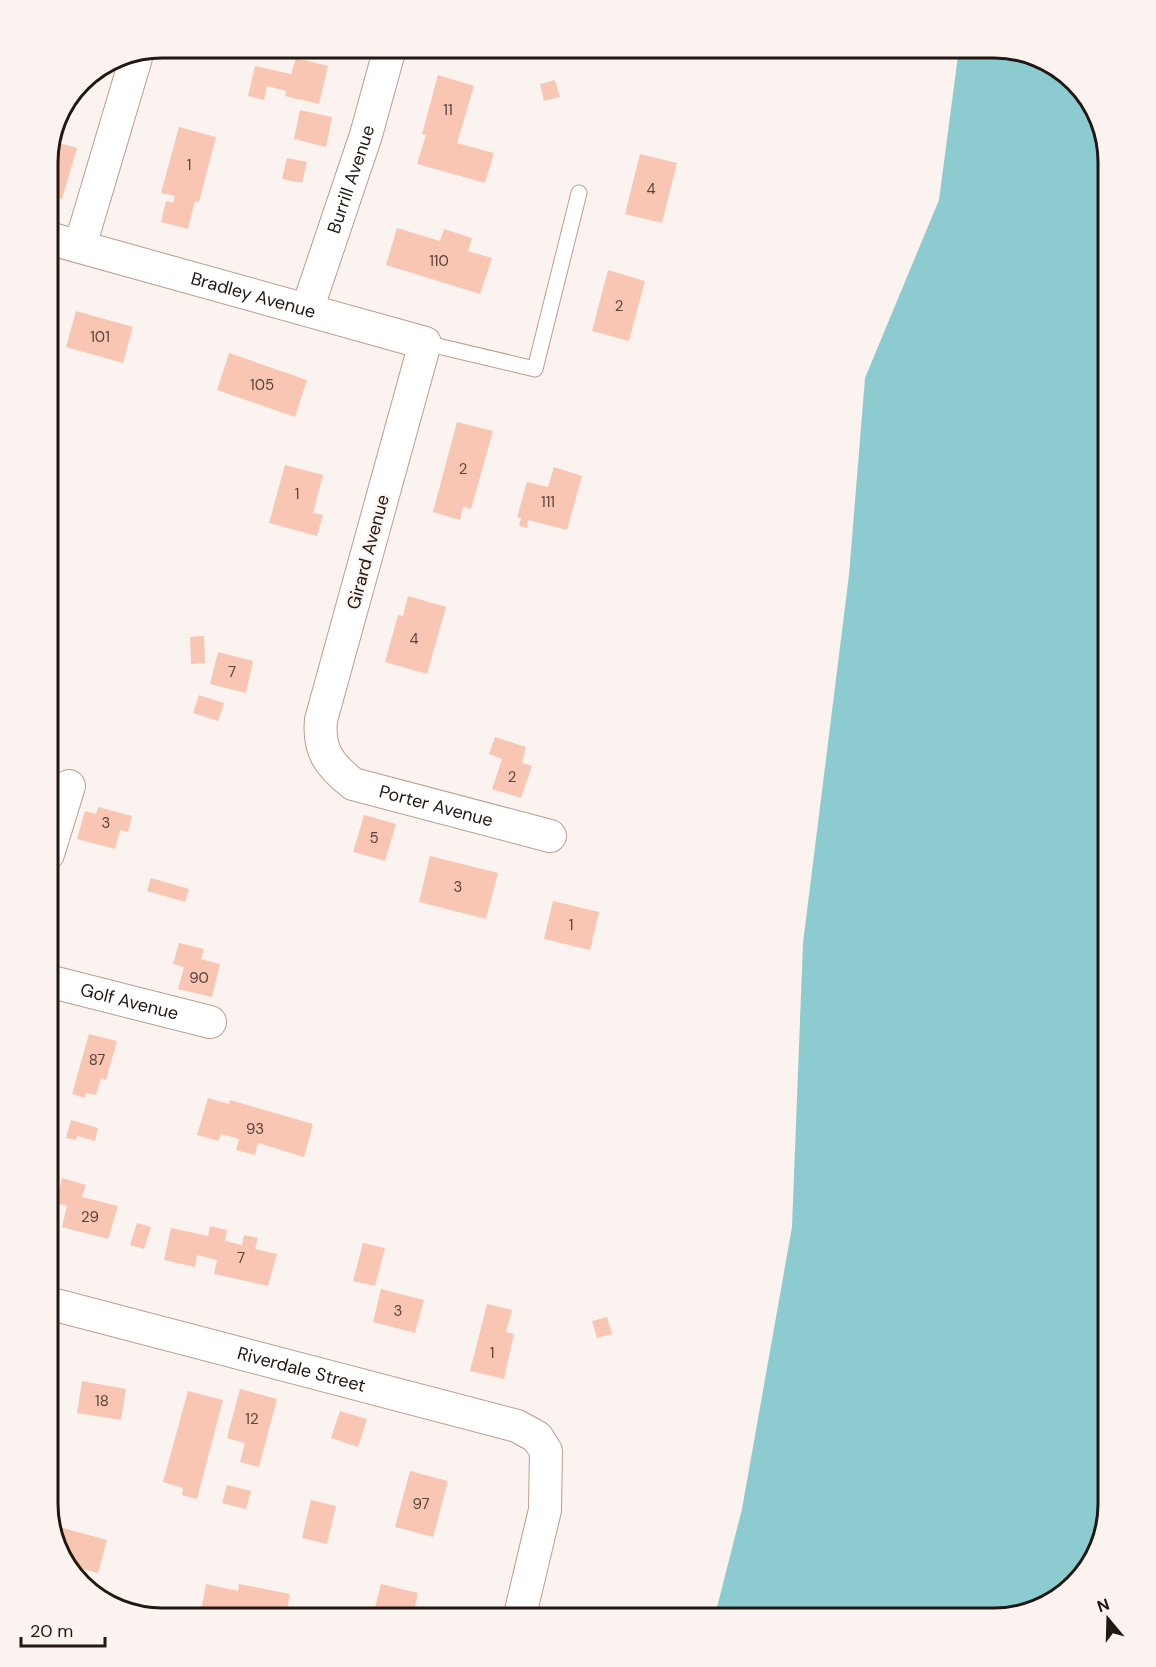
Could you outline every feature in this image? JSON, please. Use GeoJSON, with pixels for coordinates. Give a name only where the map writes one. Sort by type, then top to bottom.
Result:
{"type":"FeatureCollection","features":[{"type":"Feature","properties":{"kind":"street","name":"Burrill Avenue"},"geometry":{"type":"LineString","coordinates":[[307,310],[366,135],[387,58]]}},
{"type":"Feature","properties":{"kind":"street"},"geometry":{"type":"LineString","coordinates":[[80,246],[135,63]]}},
{"type":"Feature","properties":{"kind":"street","name":"Bradley Avenue"},"geometry":{"type":"LineString","coordinates":[[59,241],[425,343]]}},
{"type":"Feature","properties":{"kind":"street","name":"Girard Avenue"},"geometry":{"type":"LineString","coordinates":[[329,760],[320,741],[321,720],[425,343]]}},
{"type":"Feature","properties":{"kind":"street","name":"Porter Avenue"},"geometry":{"type":"LineString","coordinates":[[329,760],[341,775],[353,784],[550,836]]}},
{"type":"Feature","properties":{"kind":"street"},"geometry":{"type":"LineString","coordinates":[[59,820],[69,786]]}},
{"type":"Feature","properties":{"kind":"street","name":"Golf Avenue"},"geometry":{"type":"LineString","coordinates":[[58,984],[210,1022]]}},
{"type":"Feature","properties":{"kind":"street","name":"Riverdale Street"},"geometry":{"type":"LineString","coordinates":[[58,1306],[517,1426],[537,1437],[546,1451],[545,1510],[522,1608]]}},
{"type":"Feature","properties":{"kind":"lane"},"geometry":{"type":"LineString","coordinates":[[425,343],[535,369],[579,193]]}},
{"type":"Feature","properties":{"kind":"water"},"geometry":{"type":"Polygon","coordinates":[[[958,59],[1014,60],[1027,64],[1046,72],[1057,80],[1084,110],[1094,136],[1098,162],[1097,1518],[1090,1544],[1076,1568],[1046,1595],[1020,1605],[1007,1608],[717,1608],[742,1509],[792,1227],[803,943],[849,575],[865,378],[939,200],[958,59]]]}},
{"type":"Feature","properties":{"kind":"building"},"geometry":{"type":"Polygon","coordinates":[[[296,58],[328,66],[319,104],[285,96],[286,91],[267,86],[264,100],[248,96],[255,66],[291,74],[296,58]]]}},
{"type":"Feature","properties":{"kind":"building"},"geometry":{"type":"Polygon","coordinates":[[[438,75],[474,86],[457,143],[494,153],[485,183],[417,164],[426,135],[422,134],[438,75]]]}},
{"type":"Feature","properties":{"kind":"building"},"geometry":{"type":"Polygon","coordinates":[[[555,80],[560,97],[544,101],[540,84],[555,80]]]}},
{"type":"Feature","properties":{"kind":"building"},"geometry":{"type":"Polygon","coordinates":[[[300,110],[332,117],[326,147],[294,139],[300,110]]]}},
{"type":"Feature","properties":{"kind":"building"},"geometry":{"type":"Polygon","coordinates":[[[179,127],[216,137],[199,202],[195,201],[188,229],[161,222],[166,201],[173,203],[175,196],[161,193],[179,127]]]}},
{"type":"Feature","properties":{"kind":"building"},"geometry":{"type":"Polygon","coordinates":[[[61,143],[77,148],[62,199],[59,198],[61,143]]]}},
{"type":"Feature","properties":{"kind":"building"},"geometry":{"type":"Polygon","coordinates":[[[640,154],[677,163],[662,223],[625,214],[640,154]]]}},
{"type":"Feature","properties":{"kind":"building"},"geometry":{"type":"Polygon","coordinates":[[[287,158],[307,162],[302,183],[282,179],[287,158]]]}},
{"type":"Feature","properties":{"kind":"building"},"geometry":{"type":"Polygon","coordinates":[[[397,228],[440,241],[444,229],[472,238],[468,251],[492,258],[480,294],[386,265],[397,228]]]}},
{"type":"Feature","properties":{"kind":"building"},"geometry":{"type":"Polygon","coordinates":[[[608,270],[645,281],[629,341],[592,331],[608,270]]]}},
{"type":"Feature","properties":{"kind":"building"},"geometry":{"type":"Polygon","coordinates":[[[76,311],[133,327],[123,363],[66,347],[76,311]]]}},
{"type":"Feature","properties":{"kind":"building"},"geometry":{"type":"Polygon","coordinates":[[[229,353],[307,380],[295,417],[217,390],[229,353]]]}},
{"type":"Feature","properties":{"kind":"building"},"geometry":{"type":"Polygon","coordinates":[[[457,422],[493,431],[471,509],[463,507],[460,520],[433,512],[457,422]]]}},
{"type":"Feature","properties":{"kind":"building"},"geometry":{"type":"Polygon","coordinates":[[[285,465],[323,475],[313,513],[323,515],[317,536],[269,523],[285,465]]]}},
{"type":"Feature","properties":{"kind":"building"},"geometry":{"type":"Polygon","coordinates":[[[554,467],[582,476],[567,530],[528,520],[527,528],[519,526],[521,518],[517,517],[527,482],[548,487],[554,467]]]}},
{"type":"Feature","properties":{"kind":"building"},"geometry":{"type":"Polygon","coordinates":[[[408,596],[446,607],[427,674],[385,662],[398,615],[403,616],[408,596]]]}},
{"type":"Feature","properties":{"kind":"building"},"geometry":{"type":"Polygon","coordinates":[[[204,636],[205,663],[191,664],[190,637],[204,636]]]}},
{"type":"Feature","properties":{"kind":"building"},"geometry":{"type":"Polygon","coordinates":[[[218,652],[253,661],[246,693],[210,684],[218,652]]]}},
{"type":"Feature","properties":{"kind":"building"},"geometry":{"type":"Polygon","coordinates":[[[199,695],[224,703],[218,721],[193,713],[199,695]]]}},
{"type":"Feature","properties":{"kind":"building"},"geometry":{"type":"Polygon","coordinates":[[[495,737],[526,747],[522,763],[532,766],[521,798],[492,789],[502,759],[489,754],[495,737]]]}},
{"type":"Feature","properties":{"kind":"building"},"geometry":{"type":"Polygon","coordinates":[[[98,807],[132,816],[128,832],[120,830],[115,849],[77,839],[85,811],[96,814],[98,807]]]}},
{"type":"Feature","properties":{"kind":"building"},"geometry":{"type":"Polygon","coordinates":[[[364,815],[396,824],[385,861],[353,852],[364,815]]]}},
{"type":"Feature","properties":{"kind":"building"},"geometry":{"type":"Polygon","coordinates":[[[430,856],[498,873],[486,919],[419,902],[430,856]]]}},
{"type":"Feature","properties":{"kind":"building"},"geometry":{"type":"Polygon","coordinates":[[[151,878],[189,889],[185,902],[147,891],[151,878]]]}},
{"type":"Feature","properties":{"kind":"building"},"geometry":{"type":"Polygon","coordinates":[[[553,901],[599,912],[590,950],[544,939],[553,901]]]}},
{"type":"Feature","properties":{"kind":"building"},"geometry":{"type":"Polygon","coordinates":[[[179,943],[204,949],[201,959],[220,964],[212,997],[178,989],[184,967],[173,964],[179,943]]]}},
{"type":"Feature","properties":{"kind":"building"},"geometry":{"type":"Polygon","coordinates":[[[89,1034],[117,1041],[106,1080],[101,1078],[96,1095],[86,1093],[85,1098],[72,1094],[89,1034]]]}},
{"type":"Feature","properties":{"kind":"building"},"geometry":{"type":"Polygon","coordinates":[[[208,1098],[229,1104],[230,1100],[313,1124],[304,1157],[258,1143],[255,1155],[236,1150],[239,1139],[221,1134],[218,1141],[197,1135],[208,1098]]]}},
{"type":"Feature","properties":{"kind":"building"},"geometry":{"type":"Polygon","coordinates":[[[71,1120],[98,1128],[95,1141],[77,1136],[76,1140],[66,1138],[71,1120]]]}},
{"type":"Feature","properties":{"kind":"building"},"geometry":{"type":"Polygon","coordinates":[[[62,1178],[86,1185],[82,1197],[118,1206],[108,1239],[62,1227],[67,1206],[58,1204],[62,1178]]]}},
{"type":"Feature","properties":{"kind":"building"},"geometry":{"type":"Polygon","coordinates":[[[137,1223],[151,1227],[144,1249],[130,1245],[137,1223]]]}},
{"type":"Feature","properties":{"kind":"building"},"geometry":{"type":"Polygon","coordinates":[[[210,1226],[227,1230],[225,1241],[242,1245],[244,1235],[258,1238],[255,1249],[277,1254],[268,1286],[214,1274],[217,1260],[197,1255],[195,1267],[164,1260],[171,1228],[208,1236],[210,1226]]]}},
{"type":"Feature","properties":{"kind":"building"},"geometry":{"type":"Polygon","coordinates":[[[363,1243],[385,1248],[375,1286],[353,1281],[363,1243]]]}},
{"type":"Feature","properties":{"kind":"building"},"geometry":{"type":"Polygon","coordinates":[[[381,1289],[424,1300],[415,1333],[373,1322],[381,1289]]]}},
{"type":"Feature","properties":{"kind":"building"},"geometry":{"type":"Polygon","coordinates":[[[487,1304],[512,1310],[506,1332],[514,1334],[504,1379],[470,1371],[487,1304]]]}},
{"type":"Feature","properties":{"kind":"building"},"geometry":{"type":"Polygon","coordinates":[[[607,1317],[612,1334],[597,1338],[592,1321],[607,1317]]]}},
{"type":"Feature","properties":{"kind":"building"},"geometry":{"type":"Polygon","coordinates":[[[82,1381],[126,1389],[121,1420],[77,1413],[82,1381]]]}},
{"type":"Feature","properties":{"kind":"building"},"geometry":{"type":"Polygon","coordinates":[[[240,1389],[277,1399],[259,1467],[240,1462],[245,1443],[227,1438],[240,1389]]]}},
{"type":"Feature","properties":{"kind":"building"},"geometry":{"type":"Polygon","coordinates":[[[188,1391],[223,1400],[197,1499],[182,1495],[183,1488],[163,1482],[188,1391]]]}},
{"type":"Feature","properties":{"kind":"building"},"geometry":{"type":"Polygon","coordinates":[[[340,1411],[367,1419],[358,1447],[331,1438],[340,1411]]]}},
{"type":"Feature","properties":{"kind":"building"},"geometry":{"type":"Polygon","coordinates":[[[410,1471],[448,1481],[433,1537],[395,1527],[410,1471]]]}},
{"type":"Feature","properties":{"kind":"building"},"geometry":{"type":"Polygon","coordinates":[[[227,1485],[251,1491],[246,1509],[222,1503],[227,1485]]]}},
{"type":"Feature","properties":{"kind":"building"},"geometry":{"type":"Polygon","coordinates":[[[311,1500],[336,1506],[327,1544],[302,1538],[311,1500]]]}},
{"type":"Feature","properties":{"kind":"building"},"geometry":{"type":"Polygon","coordinates":[[[61,1527],[107,1540],[98,1573],[81,1569],[72,1557],[61,1527]]]}},
{"type":"Feature","properties":{"kind":"building"},"geometry":{"type":"Polygon","coordinates":[[[206,1584],[238,1591],[239,1584],[290,1594],[287,1608],[202,1608],[206,1584]]]}},
{"type":"Feature","properties":{"kind":"building"},"geometry":{"type":"Polygon","coordinates":[[[381,1584],[418,1593],[415,1608],[375,1608],[381,1584]]]}}]}
